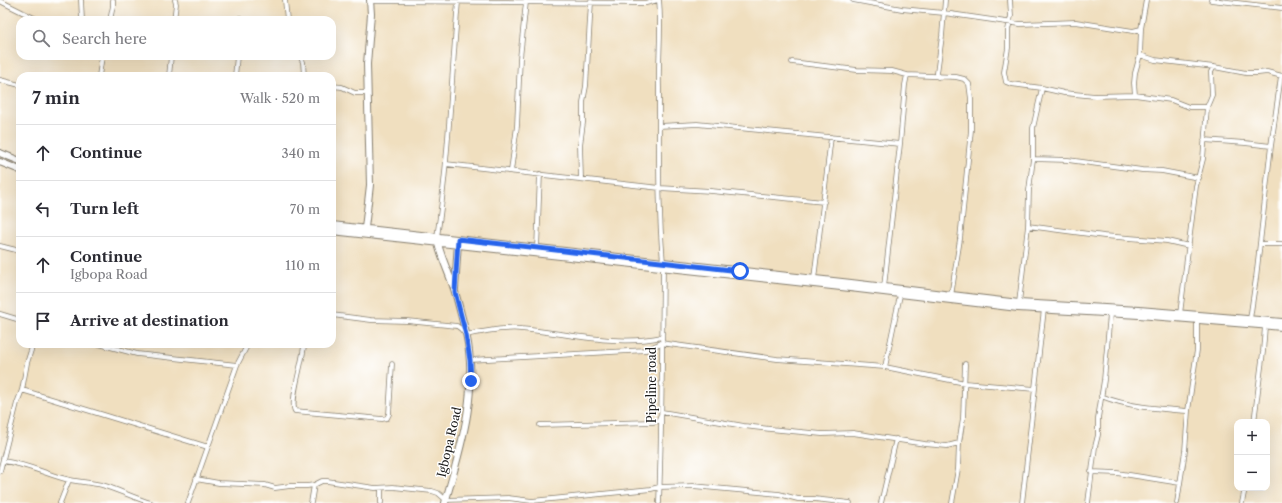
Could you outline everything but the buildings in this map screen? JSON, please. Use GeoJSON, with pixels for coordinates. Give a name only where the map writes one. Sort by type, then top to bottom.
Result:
{"type":"FeatureCollection","features":[{"type":"Feature","properties":{"kind":"main road"},"geometry":{"type":"LineString","coordinates":[[365,228],[370,185],[368,56],[371,14],[370,0]]}},
{"type":"Feature","properties":{"kind":"main road"},"geometry":{"type":"LineString","coordinates":[[0,153],[16,159]]}},
{"type":"Feature","properties":{"kind":"main road"},"geometry":{"type":"LineString","coordinates":[[0,162],[16,168]]}},
{"type":"Feature","properties":{"kind":"main road"},"geometry":{"type":"LineString","coordinates":[[336,225],[365,228],[437,240]]}},
{"type":"Feature","properties":{"kind":"main road"},"geometry":{"type":"LineString","coordinates":[[336,231],[458,242],[663,265],[900,295],[1018,308],[1282,327]]}},
{"type":"Feature","properties":{"kind":"main road"},"geometry":{"type":"LineString","coordinates":[[437,240],[455,292]]}},
{"type":"Feature","properties":{"kind":"main road"},"geometry":{"type":"LineString","coordinates":[[458,242],[537,248],[663,265],[814,279],[1019,303],[1139,310],[1282,322]]}},
{"type":"Feature","properties":{"kind":"main road"},"geometry":{"type":"LineString","coordinates":[[455,292],[458,242]]}},
{"type":"Feature","properties":{"kind":"main road","name":"Igbopa Road"},"geometry":{"type":"LineString","coordinates":[[446,502],[460,452],[469,408],[471,381],[470,360],[466,335],[455,292]]}},
{"type":"Feature","properties":{"kind":"street"},"geometry":{"type":"LineString","coordinates":[[81,0],[82,16]]}},
{"type":"Feature","properties":{"kind":"street"},"geometry":{"type":"LineString","coordinates":[[111,16],[113,6],[112,0]]}},
{"type":"Feature","properties":{"kind":"street"},"geometry":{"type":"LineString","coordinates":[[174,16],[175,0]]}},
{"type":"Feature","properties":{"kind":"street"},"geometry":{"type":"LineString","coordinates":[[284,0],[286,16]]}},
{"type":"Feature","properties":{"kind":"street"},"geometry":{"type":"LineString","coordinates":[[370,0],[458,2],[576,1],[646,3],[658,0]]}},
{"type":"Feature","properties":{"kind":"street","name":"Pipeline road"},"geometry":{"type":"LineString","coordinates":[[658,0],[660,17],[658,88],[663,265],[661,343],[662,412],[659,503]]}},
{"type":"Feature","properties":{"kind":"street"},"geometry":{"type":"LineString","coordinates":[[853,0],[902,9],[1010,22],[1030,24],[1076,22],[1133,31],[1141,29]]}},
{"type":"Feature","properties":{"kind":"street"},"geometry":{"type":"LineString","coordinates":[[938,77],[945,0]]}},
{"type":"Feature","properties":{"kind":"street"},"geometry":{"type":"LineString","coordinates":[[1010,0],[1008,48],[1004,77],[1006,82],[1064,93],[1095,96],[1135,95],[1170,100],[1189,107],[1207,107]]}},
{"type":"Feature","properties":{"kind":"street"},"geometry":{"type":"LineString","coordinates":[[1135,95],[1135,73],[1140,55],[1141,29],[1146,0]]}},
{"type":"Feature","properties":{"kind":"street"},"geometry":{"type":"LineString","coordinates":[[1211,0],[1282,8]]}},
{"type":"Feature","properties":{"kind":"street"},"geometry":{"type":"LineString","coordinates":[[0,1],[30,16]]}},
{"type":"Feature","properties":{"kind":"street"},"geometry":{"type":"LineString","coordinates":[[437,240],[446,164],[458,2]]}},
{"type":"Feature","properties":{"kind":"street"},"geometry":{"type":"LineString","coordinates":[[511,171],[517,126],[520,58],[526,2]]}},
{"type":"Feature","properties":{"kind":"street"},"geometry":{"type":"LineString","coordinates":[[581,179],[580,145],[583,123],[583,102],[586,86],[591,2]]}},
{"type":"Feature","properties":{"kind":"street"},"geometry":{"type":"LineString","coordinates":[[1140,55],[1155,60],[1214,66],[1246,73],[1258,74],[1267,72],[1282,76],[1271,146],[1250,319]]}},
{"type":"Feature","properties":{"kind":"street"},"geometry":{"type":"LineString","coordinates":[[100,72],[101,60]]}},
{"type":"Feature","properties":{"kind":"street"},"geometry":{"type":"LineString","coordinates":[[169,72],[171,60]]}},
{"type":"Feature","properties":{"kind":"street"},"geometry":{"type":"LineString","coordinates":[[235,72],[237,60]]}},
{"type":"Feature","properties":{"kind":"street"},"geometry":{"type":"LineString","coordinates":[[302,60],[304,72]]}},
{"type":"Feature","properties":{"kind":"street"},"geometry":{"type":"LineString","coordinates":[[792,62],[857,70],[892,71],[907,75],[956,77],[969,84],[972,112],[960,239],[951,296]]}},
{"type":"Feature","properties":{"kind":"street"},"geometry":{"type":"LineString","coordinates":[[1180,314],[1196,186],[1203,159],[1207,107],[1212,95],[1211,72],[1214,66]]}},
{"type":"Feature","properties":{"kind":"street"},"geometry":{"type":"LineString","coordinates":[[884,287],[900,144],[904,85],[907,75]]}},
{"type":"Feature","properties":{"kind":"street"},"geometry":{"type":"LineString","coordinates":[[0,80],[16,84]]}},
{"type":"Feature","properties":{"kind":"street"},"geometry":{"type":"LineString","coordinates":[[336,86],[342,87],[355,93],[368,93]]}},
{"type":"Feature","properties":{"kind":"street"},"geometry":{"type":"LineString","coordinates":[[1019,303],[1028,226],[1029,190],[1033,159],[1033,128],[1042,88]]}},
{"type":"Feature","properties":{"kind":"street"},"geometry":{"type":"LineString","coordinates":[[659,126],[697,124],[900,144]]}},
{"type":"Feature","properties":{"kind":"street"},"geometry":{"type":"LineString","coordinates":[[814,279],[831,137]]}},
{"type":"Feature","properties":{"kind":"street"},"geometry":{"type":"LineString","coordinates":[[1204,140],[1271,146]]}},
{"type":"Feature","properties":{"kind":"street"},"geometry":{"type":"LineString","coordinates":[[1033,159],[1068,160],[1142,170],[1162,171],[1199,178]]}},
{"type":"Feature","properties":{"kind":"street"},"geometry":{"type":"LineString","coordinates":[[446,164],[660,188],[711,191],[824,202]]}},
{"type":"Feature","properties":{"kind":"street"},"geometry":{"type":"LineString","coordinates":[[537,248],[540,174]]}},
{"type":"Feature","properties":{"kind":"street"},"geometry":{"type":"LineString","coordinates":[[1028,226],[1104,236],[1167,241],[1189,246]]}},
{"type":"Feature","properties":{"kind":"street"},"geometry":{"type":"LineString","coordinates":[[1260,244],[1282,244]]}},
{"type":"Feature","properties":{"kind":"street"},"geometry":{"type":"LineString","coordinates":[[0,246],[16,250]]}},
{"type":"Feature","properties":{"kind":"street"},"geometry":{"type":"LineString","coordinates":[[885,367],[900,295]]}},
{"type":"Feature","properties":{"kind":"street"},"geometry":{"type":"LineString","coordinates":[[1022,503],[1044,310]]}},
{"type":"Feature","properties":{"kind":"street"},"geometry":{"type":"LineString","coordinates":[[0,314],[16,319]]}},
{"type":"Feature","properties":{"kind":"street"},"geometry":{"type":"LineString","coordinates":[[1088,503],[1091,472],[1098,435],[1098,418],[1104,380],[1110,314]]}},
{"type":"Feature","properties":{"kind":"street"},"geometry":{"type":"LineString","coordinates":[[336,316],[371,320],[407,321],[457,326],[461,328],[466,335],[479,332],[519,328],[622,341],[648,340],[662,337]]}},
{"type":"Feature","properties":{"kind":"street"},"geometry":{"type":"LineString","coordinates":[[1177,503],[1197,350],[1197,320]]}},
{"type":"Feature","properties":{"kind":"street"},"geometry":{"type":"LineString","coordinates":[[1254,419],[1265,326]]}},
{"type":"Feature","properties":{"kind":"street"},"geometry":{"type":"LineString","coordinates":[[470,360],[646,350],[661,343],[777,359],[885,367],[965,383],[1035,389]]}},
{"type":"Feature","properties":{"kind":"street"},"geometry":{"type":"LineString","coordinates":[[0,471],[4,461],[17,403],[22,390],[27,363],[32,348]]}},
{"type":"Feature","properties":{"kind":"street"},"geometry":{"type":"LineString","coordinates":[[114,348],[137,354],[237,365]]}},
{"type":"Feature","properties":{"kind":"street"},"geometry":{"type":"LineString","coordinates":[[188,503],[237,365],[246,348]]}},
{"type":"Feature","properties":{"kind":"street"},"geometry":{"type":"LineString","coordinates":[[304,348],[303,359],[294,397],[293,408],[295,411],[382,419],[387,418],[389,414],[392,364]]}},
{"type":"Feature","properties":{"kind":"street"},"geometry":{"type":"LineString","coordinates":[[952,503],[958,469],[959,443],[963,418],[965,364]]}},
{"type":"Feature","properties":{"kind":"street"},"geometry":{"type":"LineString","coordinates":[[22,390],[208,447]]}},
{"type":"Feature","properties":{"kind":"street"},"geometry":{"type":"LineString","coordinates":[[1101,396],[1116,402],[1127,404],[1188,411]]}},
{"type":"Feature","properties":{"kind":"street"},"geometry":{"type":"LineString","coordinates":[[540,425],[653,422],[658,421],[662,412],[763,429],[822,434],[853,433],[947,446],[953,446],[959,443]]}},
{"type":"Feature","properties":{"kind":"street"},"geometry":{"type":"LineString","coordinates":[[881,503],[896,439]]}},
{"type":"Feature","properties":{"kind":"street"},"geometry":{"type":"LineString","coordinates":[[4,461],[26,465],[69,480],[101,485],[135,499],[151,503]]}},
{"type":"Feature","properties":{"kind":"street"},"geometry":{"type":"LineString","coordinates":[[1091,472],[1117,473],[1180,483]]}},
{"type":"Feature","properties":{"kind":"street"},"geometry":{"type":"LineString","coordinates":[[196,479],[219,483],[265,485],[275,488],[314,485],[322,481],[354,486],[381,488],[393,487],[432,491],[438,493],[446,502],[508,498],[532,501],[659,487],[693,486],[779,494],[798,499],[814,499],[850,503]]}},
{"type":"Feature","properties":{"kind":"street"},"geometry":{"type":"LineString","coordinates":[[60,503],[69,480]]}},
{"type":"Feature","properties":{"kind":"street"},"geometry":{"type":"LineString","coordinates":[[310,503],[314,485]]}},
{"type":"Feature","properties":{"kind":"street"},"geometry":{"type":"LineString","coordinates":[[381,488],[381,503]]}},
{"type":"Feature","properties":{"kind":"street"},"geometry":{"type":"LineString","coordinates":[[1242,503],[1244,491]]}},
{"type":"Feature","properties":{"kind":"route"},"geometry":{"type":"LineString","coordinates":[[471,381],[470,360],[466,335],[455,292],[458,239],[740,271]]}}]}
